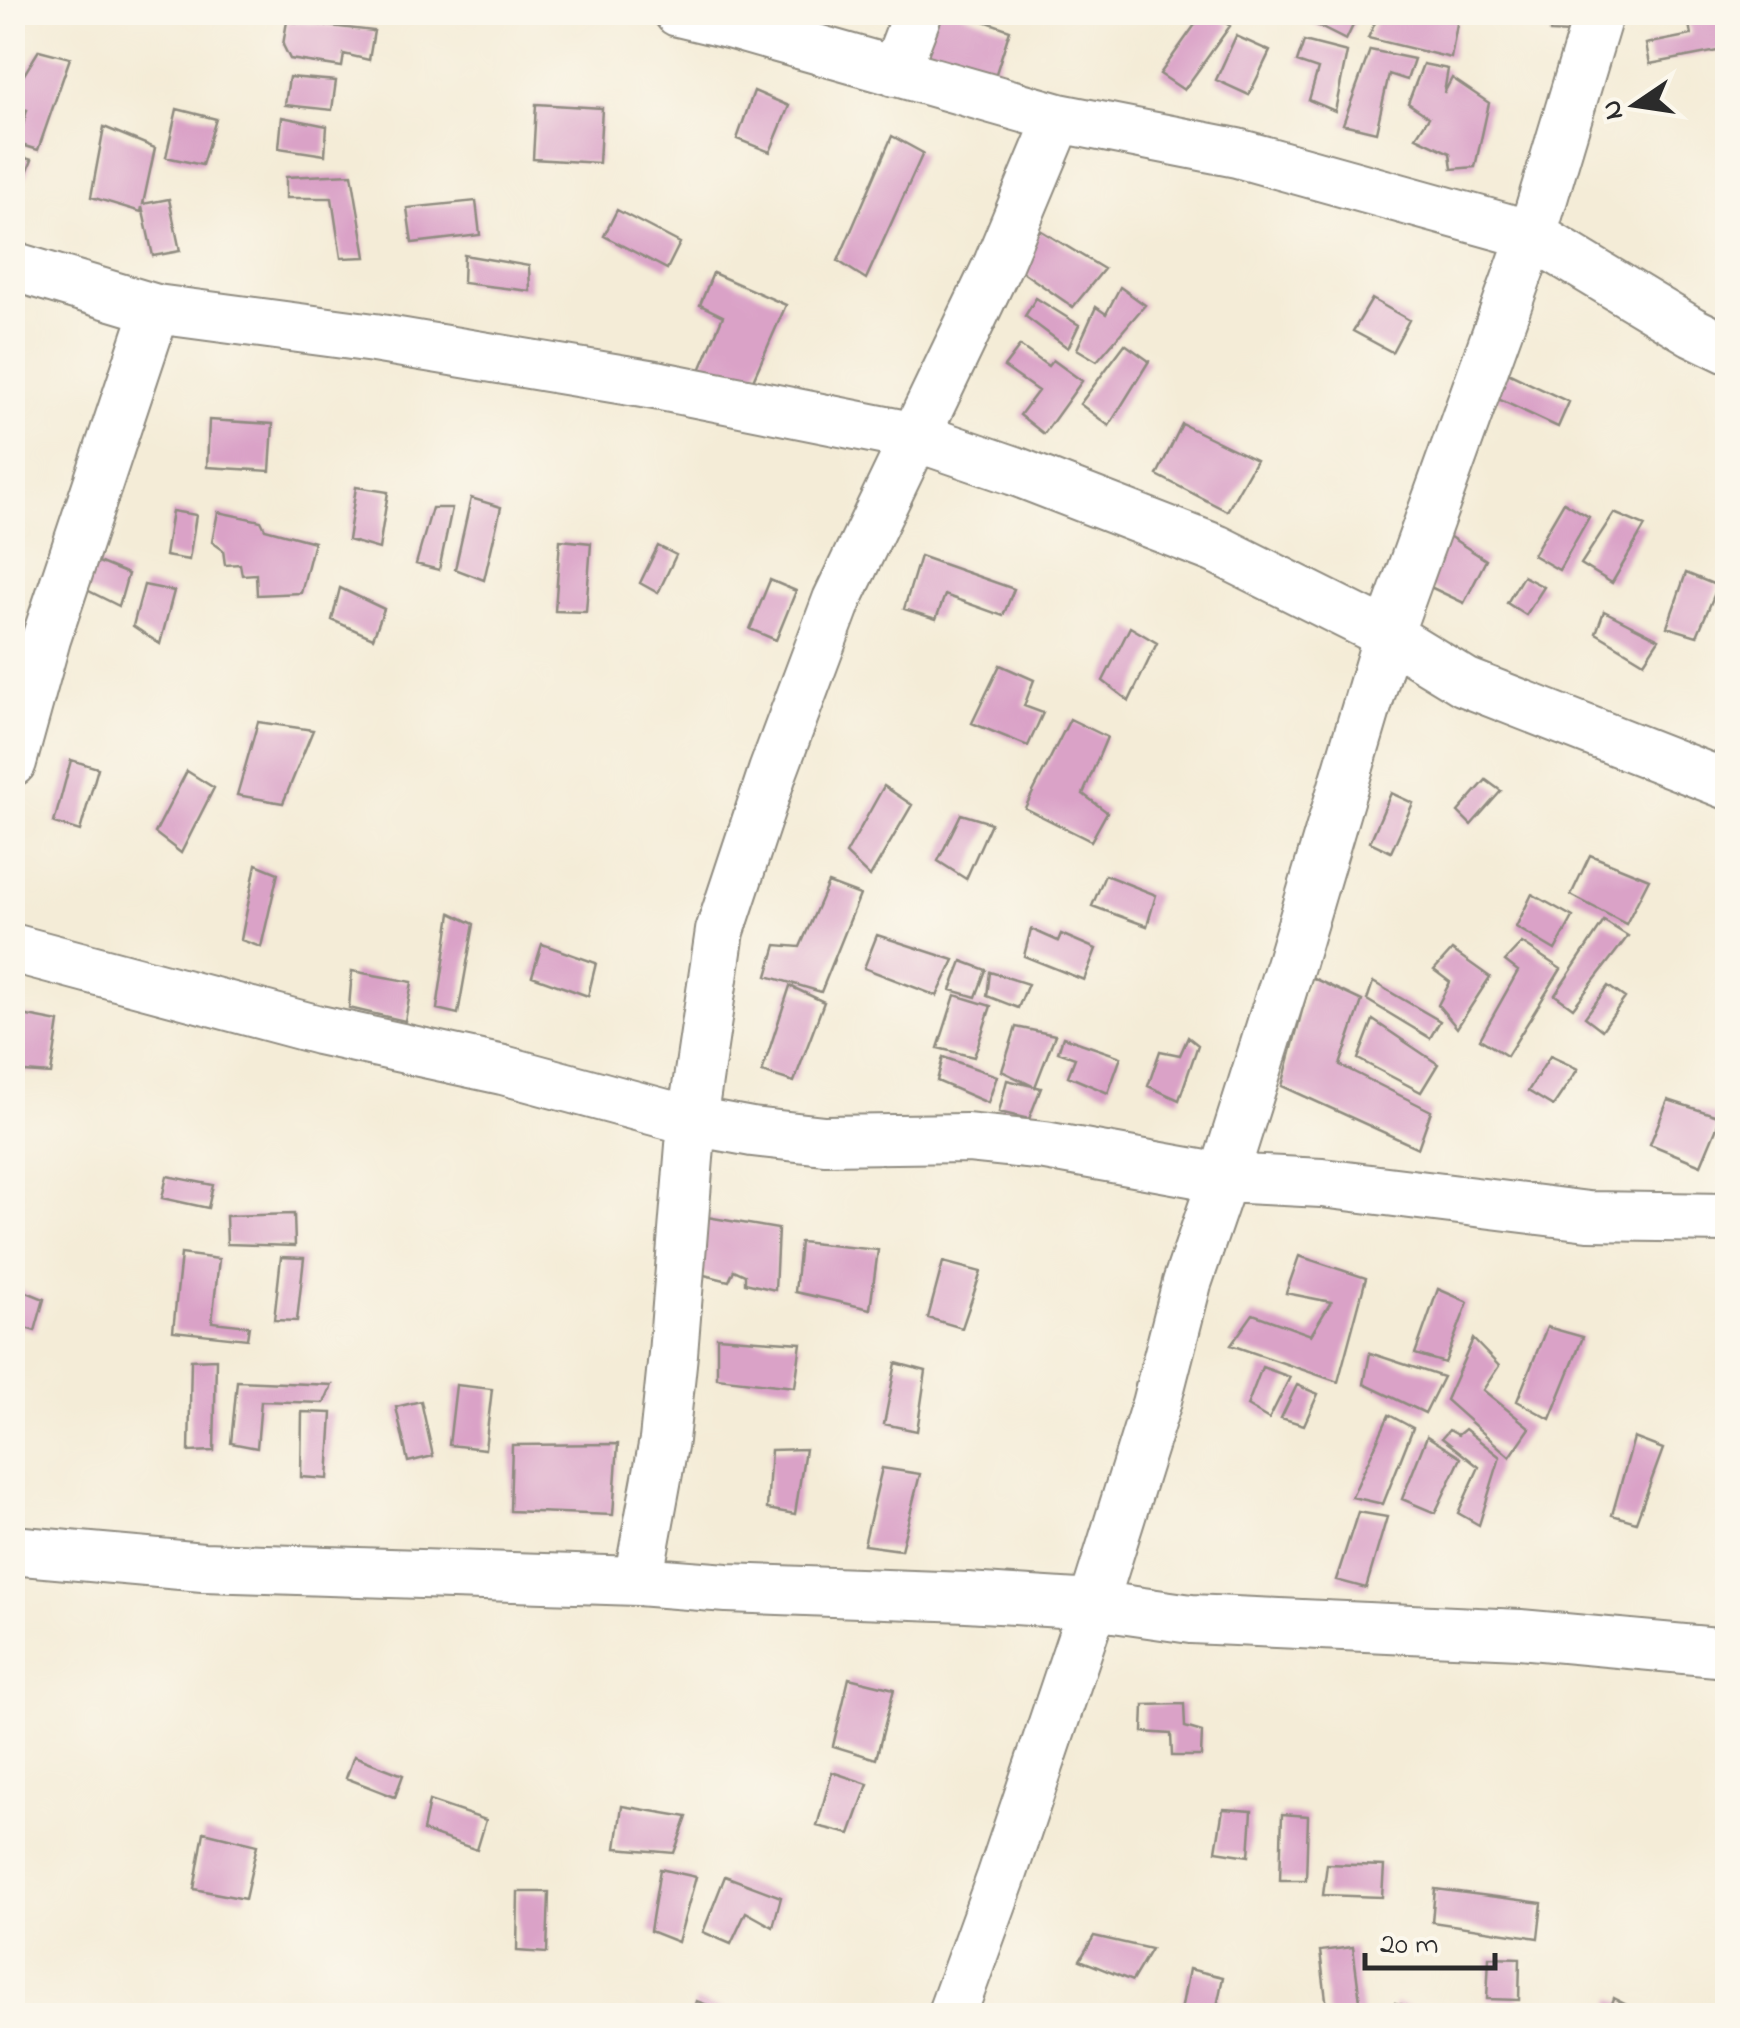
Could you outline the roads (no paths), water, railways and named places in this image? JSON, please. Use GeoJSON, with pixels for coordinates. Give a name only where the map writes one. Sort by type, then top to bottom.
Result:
{"type":"FeatureCollection","features":[{"type":"Feature","properties":{"kind":"street"},"geometry":{"type":"LineString","coordinates":[[678,12],[732,18],[895,72],[1059,118],[1237,153],[1532,234],[1693,332],[1728,349]]}},
{"type":"Feature","properties":{"kind":"street"},"geometry":{"type":"LineString","coordinates":[[895,72],[918,12]]}},
{"type":"Feature","properties":{"kind":"street"},"geometry":{"type":"LineString","coordinates":[[951,2016],[1093,1605],[1388,635],[1532,234],[1598,12]]}},
{"type":"Feature","properties":{"kind":"street"},"geometry":{"type":"LineString","coordinates":[[638,1581],[664,1440],[692,1121],[720,931],[773,771],[837,600],[998,264],[1059,118]]}},
{"type":"Feature","properties":{"kind":"street"},"geometry":{"type":"LineString","coordinates":[[12,266],[156,308],[374,338],[661,386],[916,437],[1216,548],[1388,635],[1465,682],[1728,785]]}},
{"type":"Feature","properties":{"kind":"street"},"geometry":{"type":"LineString","coordinates":[[12,762],[46,639],[156,308]]}},
{"type":"Feature","properties":{"kind":"street"},"geometry":{"type":"LineString","coordinates":[[12,948],[284,1021],[503,1070],[692,1121],[752,1132],[824,1140],[967,1138],[1045,1146],[1223,1178],[1322,1182],[1588,1216],[1728,1218]]}},
{"type":"Feature","properties":{"kind":"street"},"geometry":{"type":"LineString","coordinates":[[12,1550],[203,1567],[930,1595],[1093,1605],[1191,1619],[1520,1634],[1728,1653]]}}]}
